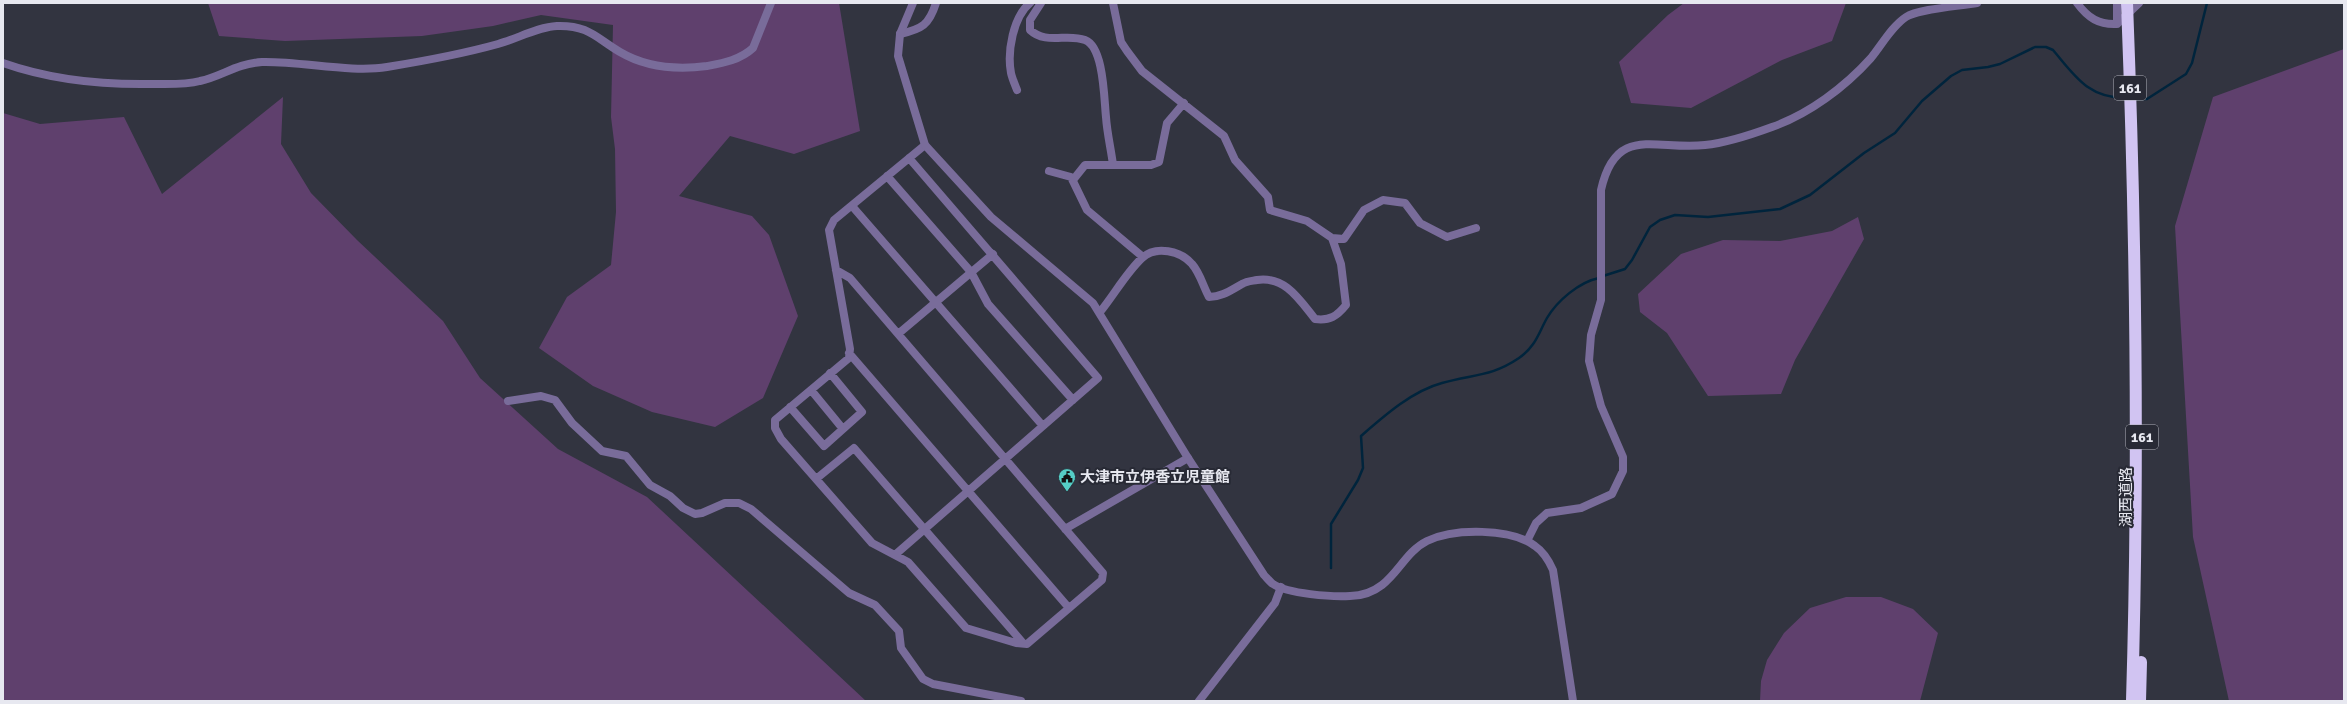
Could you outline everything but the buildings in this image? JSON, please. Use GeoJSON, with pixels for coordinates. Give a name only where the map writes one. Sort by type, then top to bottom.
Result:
{"type":"FeatureCollection","features":[{"type":"Feature","properties":{"kind":"highway","name":"湖西道路"},"geometry":{"type":"LineString","coordinates":[[2127,3],[2134,173],[2136,582],[2132,701]]}},
{"type":"Feature","properties":{"kind":"highway","name":"湖西道路"},"geometry":{"type":"LineString","coordinates":[[2134,173],[2138,219],[2142,341],[2140,701]]}},
{"type":"Feature","properties":{"kind":"street"},"geometry":{"type":"LineString","coordinates":[[3,63],[81,81],[119,85],[170,84],[200,81],[248,63],[276,62],[384,68],[498,44],[553,27],[569,26],[582,28],[597,35],[619,52],[637,60],[668,68],[687,68],[730,61],[747,54],[753,48],[771,3]]}},
{"type":"Feature","properties":{"kind":"street"},"geometry":{"type":"LineString","coordinates":[[913,3],[900,34],[898,56],[925,145],[991,217],[1082,293],[1100,312],[1188,458],[1264,575],[1273,584],[1281,587],[1331,596],[1351,596],[1367,593],[1381,586],[1413,551],[1426,541],[1439,536],[1458,532],[1495,533],[1511,534],[1526,540],[1536,546],[1546,556],[1553,570],[1573,701]]}},
{"type":"Feature","properties":{"kind":"street"},"geometry":{"type":"LineString","coordinates":[[900,34],[918,30],[926,24],[936,3]]}},
{"type":"Feature","properties":{"kind":"street"},"geometry":{"type":"LineString","coordinates":[[1017,90],[1011,72],[1012,39],[1017,21],[1030,3]]}},
{"type":"Feature","properties":{"kind":"street"},"geometry":{"type":"LineString","coordinates":[[1041,3],[1030,20],[1030,30],[1036,35],[1044,38],[1086,40],[1093,46],[1097,55],[1106,97],[1106,117],[1114,165]]}},
{"type":"Feature","properties":{"kind":"street"},"geometry":{"type":"LineString","coordinates":[[1113,3],[1121,42],[1142,71],[1224,136],[1236,160],[1268,197],[1270,210],[1307,221],[1332,238],[1344,239],[1364,210],[1383,200],[1405,203],[1420,223],[1447,237],[1476,228]]}},
{"type":"Feature","properties":{"kind":"street"},"geometry":{"type":"LineString","coordinates":[[1529,537],[1536,523],[1547,513],[1581,508],[1612,494],[1623,472],[1623,457],[1601,406],[1589,361],[1591,335],[1601,300],[1601,190],[1604,175],[1612,160],[1623,150],[1638,144],[1682,147],[1706,145],[1773,127],[1810,107],[1855,76],[1907,17],[1978,3]]}},
{"type":"Feature","properties":{"kind":"street"},"geometry":{"type":"LineString","coordinates":[[2077,3],[2091,18],[2104,25],[2117,24],[2139,3]]}},
{"type":"Feature","properties":{"kind":"street"},"geometry":{"type":"LineString","coordinates":[[2117,3],[2117,24]]}},
{"type":"Feature","properties":{"kind":"street"},"geometry":{"type":"LineString","coordinates":[[1073,180],[1085,165],[1151,165],[1159,162],[1167,123],[1184,103]]}},
{"type":"Feature","properties":{"kind":"street"},"geometry":{"type":"LineString","coordinates":[[836,270],[850,278],[1103,574],[1102,580],[1027,644],[966,628],[908,562],[896,554],[872,544],[781,439],[775,428],[775,420],[849,358],[829,230],[834,220],[925,145]]}},
{"type":"Feature","properties":{"kind":"street"},"geometry":{"type":"LineString","coordinates":[[896,554],[1098,378],[909,158]]}},
{"type":"Feature","properties":{"kind":"street"},"geometry":{"type":"LineString","coordinates":[[1049,171],[1071,177],[1088,210],[1143,257]]}},
{"type":"Feature","properties":{"kind":"street"},"geometry":{"type":"LineString","coordinates":[[887,176],[971,272],[988,304],[1073,400]]}},
{"type":"Feature","properties":{"kind":"street"},"geometry":{"type":"LineString","coordinates":[[852,206],[1043,426]]}},
{"type":"Feature","properties":{"kind":"street"},"geometry":{"type":"LineString","coordinates":[[1100,312],[1143,257],[1154,252],[1168,250],[1182,254],[1193,264],[1209,297],[1218,297],[1245,282],[1264,279],[1280,282],[1295,294],[1315,319],[1325,320],[1338,315],[1346,305],[1341,264],[1332,238]]}},
{"type":"Feature","properties":{"kind":"street"},"geometry":{"type":"LineString","coordinates":[[898,334],[993,254]]}},
{"type":"Feature","properties":{"kind":"street"},"geometry":{"type":"LineString","coordinates":[[849,353],[1069,608]]}},
{"type":"Feature","properties":{"kind":"street"},"geometry":{"type":"LineString","coordinates":[[790,407],[824,446],[862,412],[830,374]]}},
{"type":"Feature","properties":{"kind":"street"},"geometry":{"type":"LineString","coordinates":[[811,390],[843,429]]}},
{"type":"Feature","properties":{"kind":"street"},"geometry":{"type":"LineString","coordinates":[[508,402],[541,396],[555,400],[572,423],[602,451],[626,456],[650,485],[670,496],[683,508],[695,514],[702,513],[725,503],[739,503],[751,509],[849,594],[875,605],[899,631],[901,648],[923,679],[933,684],[1021,701]]}},
{"type":"Feature","properties":{"kind":"street"},"geometry":{"type":"LineString","coordinates":[[816,479],[854,448],[1023,643]]}},
{"type":"Feature","properties":{"kind":"street"},"geometry":{"type":"LineString","coordinates":[[1065,529],[1188,458]]}},
{"type":"Feature","properties":{"kind":"street"},"geometry":{"type":"LineString","coordinates":[[1199,701],[1275,603],[1281,587]]}},
{"type":"Feature","properties":{"kind":"shaded area"},"geometry":{"type":"Polygon","coordinates":[[[208,3],[839,3],[860,131],[794,154],[730,136],[679,196],[752,216],[769,235],[798,316],[763,398],[715,427],[652,412],[593,386],[539,348],[567,297],[611,265],[616,212],[615,149],[611,117],[613,25],[541,15],[493,26],[422,36],[285,41],[219,36],[208,3]]]}},
{"type":"Feature","properties":{"kind":"shaded area"},"geometry":{"type":"Polygon","coordinates":[[[1684,3],[1846,3],[1832,41],[1782,60],[1691,108],[1631,103],[1619,62],[1668,15],[1684,3]]]}},
{"type":"Feature","properties":{"kind":"shaded area"},"geometry":{"type":"Polygon","coordinates":[[[2344,49],[2344,701],[2229,701],[2193,537],[2175,226],[2213,97],[2344,49]]]}},
{"type":"Feature","properties":{"kind":"shaded area"},"geometry":{"type":"Polygon","coordinates":[[[283,97],[281,144],[311,193],[357,240],[443,321],[480,378],[558,449],[647,497],[866,701],[3,701],[3,113],[40,124],[124,117],[162,194],[283,97]]]}},
{"type":"Feature","properties":{"kind":"shaded area"},"geometry":{"type":"Polygon","coordinates":[[[1858,217],[1864,239],[1795,360],[1781,394],[1708,396],[1667,333],[1640,312],[1638,294],[1681,254],[1723,240],[1780,241],[1832,231],[1858,217]]]}},
{"type":"Feature","properties":{"kind":"shaded area"},"geometry":{"type":"Polygon","coordinates":[[[1846,597],[1881,597],[1913,609],[1938,633],[1920,701],[1760,701],[1761,681],[1767,660],[1784,633],[1810,608],[1846,597]]]}},
{"type":"Feature","properties":{"kind":"waterway"},"geometry":{"type":"LineString","coordinates":[[2133,99],[2147,99],[2186,74],[2192,63],[2207,3]]}},
{"type":"Feature","properties":{"kind":"waterway"},"geometry":{"type":"LineString","coordinates":[[1603,276],[1625,269],[1632,260],[1650,227],[1660,220],[1675,215],[1708,217],[1780,209],[1810,195],[1864,153],[1895,133],[1922,101],[1951,76],[1962,70],[2000,64],[2035,47],[2046,47],[2053,50],[2076,77],[2092,90],[2113,97],[2126,98]]}},
{"type":"Feature","properties":{"kind":"waterway"},"geometry":{"type":"LineString","coordinates":[[1331,568],[1331,524],[1358,480],[1363,468],[1361,436],[1399,405],[1420,392],[1442,383],[1500,369],[1519,358],[1533,344],[1547,318],[1557,305],[1576,288],[1591,280],[1599,278]]}},
{"type":"Feature","properties":{"kind":"place","name":"大津市立伊香立児童館"},"geometry":{"type":"Point","coordinates":[1067,492]}}]}
